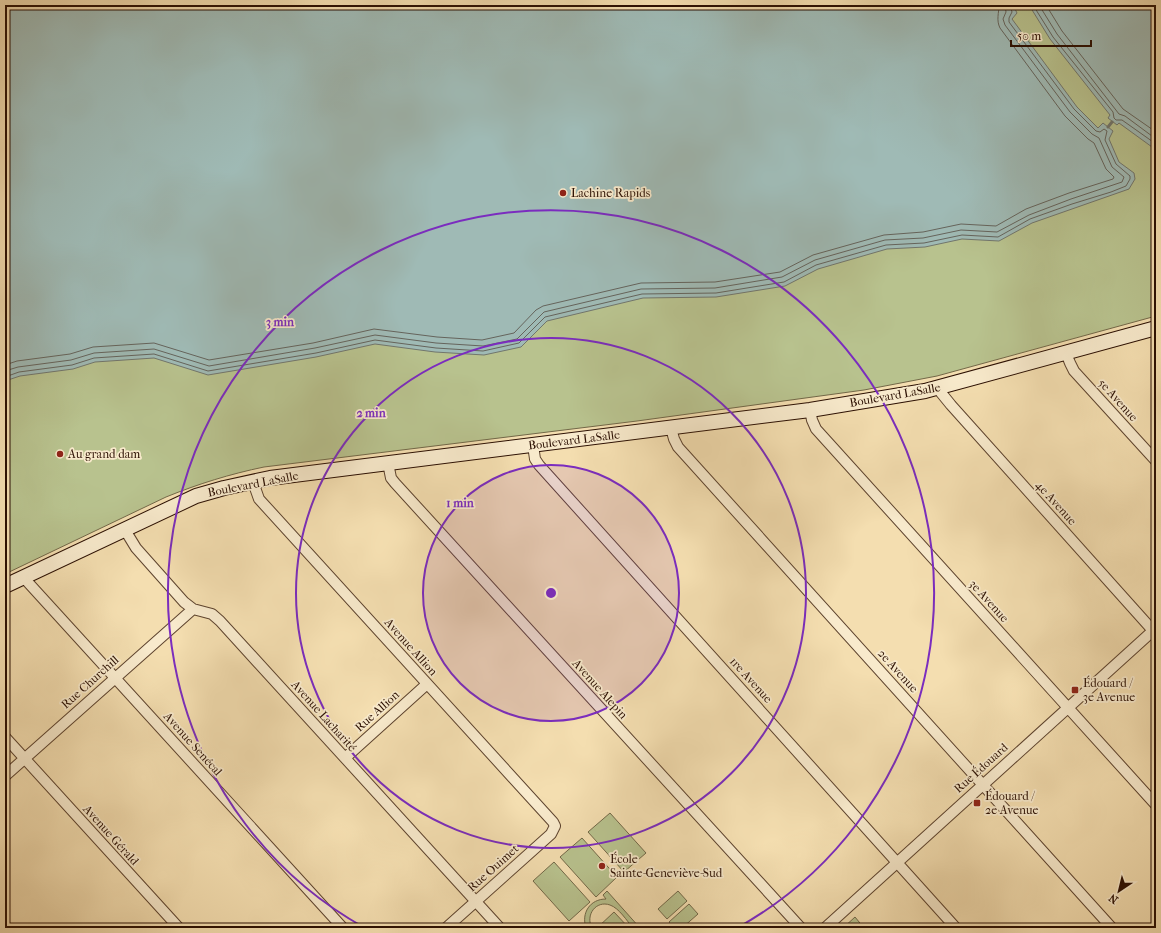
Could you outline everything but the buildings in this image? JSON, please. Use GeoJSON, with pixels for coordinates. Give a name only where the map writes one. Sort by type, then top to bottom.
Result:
{"type":"FeatureCollection","features":[{"type":"Feature","properties":{"kind":"main road","name":"Boulevard LaSalle"},"geometry":{"type":"LineString","coordinates":[[5,586],[196,496],[224,488],[270,478],[810,410],[938,389],[1156,328]]}},
{"type":"Feature","properties":{"kind":"street","name":"5e Avenue"},"geometry":{"type":"LineString","coordinates":[[1066,353],[1072,369],[1156,462]]}},
{"type":"Feature","properties":{"kind":"street","name":"4e Avenue"},"geometry":{"type":"LineString","coordinates":[[938,389],[951,406],[1155,631]]}},
{"type":"Feature","properties":{"kind":"street","name":"3e Avenue"},"geometry":{"type":"LineString","coordinates":[[810,410],[816,429],[1156,805]]}},
{"type":"Feature","properties":{"kind":"street","name":"2e Avenue"},"geometry":{"type":"LineString","coordinates":[[671,428],[678,447],[1112,928]]}},
{"type":"Feature","properties":{"kind":"street","name":"1re Avenue"},"geometry":{"type":"LineString","coordinates":[[533,445],[535,459],[539,465],[956,928]]}},
{"type":"Feature","properties":{"kind":"street","name":"Avenue Alepin"},"geometry":{"type":"LineString","coordinates":[[388,463],[393,480],[801,928]]}},
{"type":"Feature","properties":{"kind":"street","name":"Avenue Allion"},"geometry":{"type":"LineString","coordinates":[[253,482],[255,492],[259,499],[549,817],[555,826]]}},
{"type":"Feature","properties":{"kind":"street","name":"Avenue Lacharité"},"geometry":{"type":"LineString","coordinates":[[125,530],[136,548],[180,597],[193,608],[209,612],[216,616],[500,928]]}},
{"type":"Feature","properties":{"kind":"street","name":"Avenue Senécal"},"geometry":{"type":"LineString","coordinates":[[24,578],[343,928]]}},
{"type":"Feature","properties":{"kind":"street","name":"Rue Churchill"},"geometry":{"type":"LineString","coordinates":[[5,776],[193,608]]}},
{"type":"Feature","properties":{"kind":"street","name":"Rue Édouard"},"geometry":{"type":"LineString","coordinates":[[825,928],[982,785],[1155,631]]}},
{"type":"Feature","properties":{"kind":"street","name":"Rue Allion"},"geometry":{"type":"LineString","coordinates":[[345,758],[427,684]]}},
{"type":"Feature","properties":{"kind":"street","name":"Avenue Gérald"},"geometry":{"type":"LineString","coordinates":[[5,737],[179,928]]}},
{"type":"Feature","properties":{"kind":"street","name":"Rue Ouimet"},"geometry":{"type":"LineString","coordinates":[[446,928],[551,834],[555,826]]}},
{"type":"Feature","properties":{"kind":"green space","name":"Lachine Rapids"},"geometry":{"type":"Polygon","coordinates":[[[5,5],[1156,5],[1156,316],[937,376],[864,390],[637,421],[264,467],[214,480],[166,497],[5,574],[5,5]]]}},
{"type":"Feature","properties":{"kind":"green space"},"geometry":{"type":"Polygon","coordinates":[[[610,813],[646,853],[624,872],[588,832],[610,813]]]}},
{"type":"Feature","properties":{"kind":"green space"},"geometry":{"type":"Polygon","coordinates":[[[582,838],[617,877],[596,897],[560,857],[582,838]]]}},
{"type":"Feature","properties":{"kind":"green space"},"geometry":{"type":"Polygon","coordinates":[[[554,862],[590,902],[569,921],[533,881],[554,862]]]}},
{"type":"Feature","properties":{"kind":"green space"},"geometry":{"type":"Polygon","coordinates":[[[607,891],[640,928],[633,928],[617,909],[605,904],[596,907],[593,910],[590,918],[592,928],[586,928],[585,917],[588,908],[595,901],[606,899],[603,895],[607,891]]]}},
{"type":"Feature","properties":{"kind":"green space"},"geometry":{"type":"Polygon","coordinates":[[[678,891],[687,901],[667,919],[658,909],[678,891]]]}},
{"type":"Feature","properties":{"kind":"green space"},"geometry":{"type":"Polygon","coordinates":[[[689,904],[698,914],[682,928],[674,928],[669,922],[689,904]]]}},
{"type":"Feature","properties":{"kind":"green space"},"geometry":{"type":"Polygon","coordinates":[[[614,912],[629,928],[597,928],[614,912]]]}},
{"type":"Feature","properties":{"kind":"green space"},"geometry":{"type":"Polygon","coordinates":[[[855,917],[864,928],[843,928],[855,917]]]}},
{"type":"Feature","properties":{"kind":"water","name":"Lachine Rapids"},"geometry":{"type":"Polygon","coordinates":[[[5,5],[1013,5],[1017,13],[1012,19],[1077,107],[1098,128],[1103,123],[1113,131],[1109,139],[1119,162],[1134,173],[1135,179],[1129,189],[1032,223],[999,241],[962,239],[925,247],[887,249],[818,269],[785,286],[716,297],[643,298],[547,321],[521,347],[484,355],[435,352],[375,344],[316,357],[208,375],[154,358],[95,362],[73,369],[20,376],[5,381],[5,5]]]}},
{"type":"Feature","properties":{"kind":"water"},"geometry":{"type":"Polygon","coordinates":[[[1029,5],[1156,5],[1156,148],[1152,147],[1119,123],[1117,125],[1108,118],[1110,115],[1050,39],[1029,5]]]}},
{"type":"Feature","properties":{"kind":"waterway"},"geometry":{"type":"LineString","coordinates":[[1108,127],[1112,122]]}},
{"type":"Feature","properties":{"kind":"place","name":"Lachine Rapids"},"geometry":{"type":"Point","coordinates":[563,193]}},
{"type":"Feature","properties":{"kind":"place","name":"Au grand dam"},"geometry":{"type":"Point","coordinates":[60,454]}},
{"type":"Feature","properties":{"kind":"place","name":"Édouard / 3e Avenue"},"geometry":{"type":"Point","coordinates":[1075,690]}},
{"type":"Feature","properties":{"kind":"place","name":"Édouard / 2e Avenue"},"geometry":{"type":"Point","coordinates":[977,803]}},
{"type":"Feature","properties":{"kind":"place","name":"École Sainte-Geneviève-Sud"},"geometry":{"type":"Point","coordinates":[602,866]}}]}
